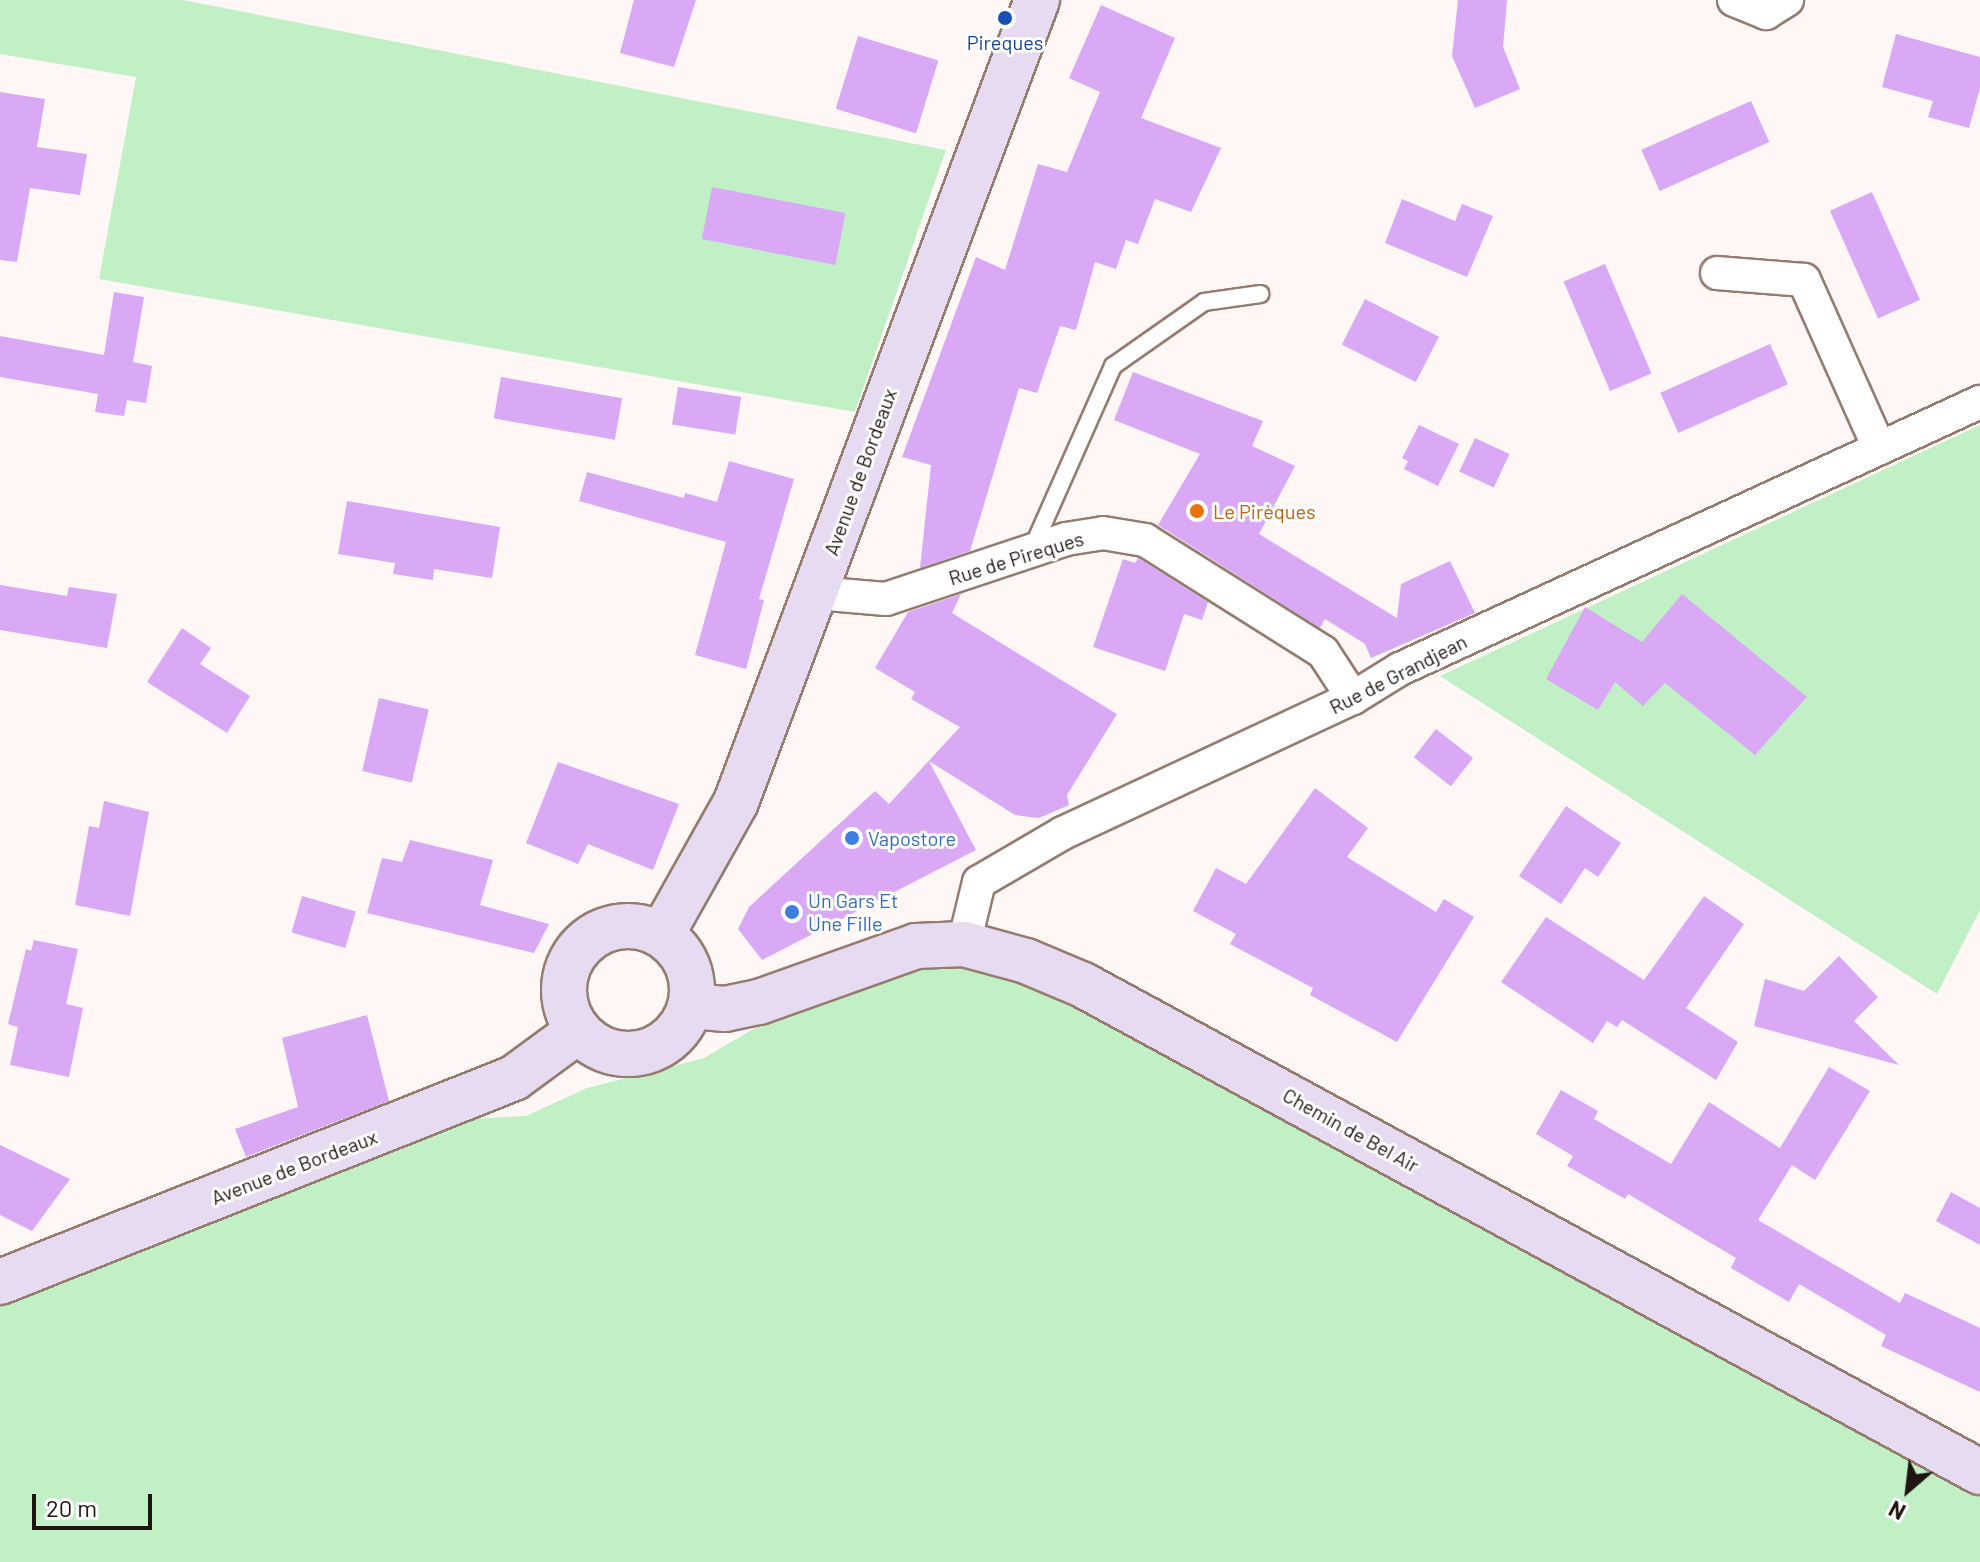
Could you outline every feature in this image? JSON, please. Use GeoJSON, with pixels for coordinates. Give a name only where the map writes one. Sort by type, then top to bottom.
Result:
{"type":"FeatureCollection","features":[{"type":"Feature","properties":{"kind":"main road","name":"Avenue de Bordeaux"},"geometry":{"type":"LineString","coordinates":[[662,934],[736,802],[816,593],[949,224],[1037,0]]}},
{"type":"Feature","properties":{"kind":"main road"},"geometry":{"type":"LineString","coordinates":[[623,925],[662,934],[688,966],[691,1006],[673,1036],[642,1053],[607,1051],[578,1031],[563,994],[565,974],[579,947],[604,929],[623,925]]}},
{"type":"Feature","properties":{"kind":"main road","name":"Chemin de Bel Air"},"geometry":{"type":"LineString","coordinates":[[691,1006],[737,1007],[902,950],[964,944],[1026,961],[1083,985],[1980,1472]]}},
{"type":"Feature","properties":{"kind":"main road","name":"Avenue de Bordeaux"},"geometry":{"type":"LineString","coordinates":[[0,1282],[514,1078],[578,1031]]}},
{"type":"Feature","properties":{"kind":"street"},"geometry":{"type":"LineString","coordinates":[[1734,0],[1766,13],[1787,0]]}},
{"type":"Feature","properties":{"kind":"street"},"geometry":{"type":"LineString","coordinates":[[1717,273],[1804,280],[1879,448]]}},
{"type":"Feature","properties":{"kind":"street","name":"Rue de Grandjean"},"geometry":{"type":"LineString","coordinates":[[964,944],[979,882],[991,872],[1353,698],[1400,669],[1980,402]]}},
{"type":"Feature","properties":{"kind":"street","name":"Rue de Pireques"},"geometry":{"type":"LineString","coordinates":[[816,593],[886,599],[1032,550],[1103,533],[1145,540],[1323,652],[1353,698]]}},
{"type":"Feature","properties":{"kind":"lane"},"geometry":{"type":"LineString","coordinates":[[1032,550],[1113,366],[1204,302],[1260,294]]}},
{"type":"Feature","properties":{"kind":"green space"},"geometry":{"type":"Polygon","coordinates":[[[0,0],[183,0],[946,150],[855,412],[99,279],[136,77],[0,54],[0,0]]]}},
{"type":"Feature","properties":{"kind":"green space"},"geometry":{"type":"Polygon","coordinates":[[[1980,425],[1980,910],[1937,994],[1440,676],[1980,425]]]}},
{"type":"Feature","properties":{"kind":"green space"},"geometry":{"type":"Polygon","coordinates":[[[964,944],[1980,1472],[1980,1562],[0,1562],[0,1282],[408,1122],[526,1116],[587,1088],[704,1058],[874,958],[964,944]]]}},
{"type":"Feature","properties":{"kind":"building"},"geometry":{"type":"Polygon","coordinates":[[[634,0],[696,0],[674,67],[620,53],[634,0]]]}},
{"type":"Feature","properties":{"kind":"building"},"geometry":{"type":"Polygon","coordinates":[[[1458,0],[1507,0],[1503,47],[1520,89],[1475,108],[1452,56],[1458,0]]]}},
{"type":"Feature","properties":{"kind":"building"},"geometry":{"type":"Polygon","coordinates":[[[1101,5],[1175,38],[1141,118],[1221,148],[1191,212],[1155,199],[1138,244],[1126,240],[1116,269],[1095,262],[1076,330],[1060,326],[1037,393],[1019,388],[970,551],[920,568],[931,465],[902,457],[976,257],[1005,270],[1038,164],[1067,172],[1100,92],[1069,78],[1101,5]]]}},
{"type":"Feature","properties":{"kind":"building"},"geometry":{"type":"Polygon","coordinates":[[[1896,34],[1980,57],[1980,88],[1969,128],[1928,117],[1933,101],[1882,87],[1896,34]]]}},
{"type":"Feature","properties":{"kind":"building"},"geometry":{"type":"Polygon","coordinates":[[[858,36],[938,61],[916,133],[836,109],[858,36]]]}},
{"type":"Feature","properties":{"kind":"building"},"geometry":{"type":"Polygon","coordinates":[[[0,92],[45,99],[37,147],[87,154],[80,195],[30,188],[17,262],[0,260],[0,92]]]}},
{"type":"Feature","properties":{"kind":"building"},"geometry":{"type":"Polygon","coordinates":[[[1751,101],[1769,142],[1660,191],[1641,150],[1751,101]]]}},
{"type":"Feature","properties":{"kind":"building"},"geometry":{"type":"Polygon","coordinates":[[[712,187],[846,213],[835,265],[702,239],[712,187]]]}},
{"type":"Feature","properties":{"kind":"building"},"geometry":{"type":"Polygon","coordinates":[[[1872,192],[1920,300],[1878,319],[1830,211],[1872,192]]]}},
{"type":"Feature","properties":{"kind":"building"},"geometry":{"type":"Polygon","coordinates":[[[1402,199],[1455,221],[1462,204],[1493,216],[1467,277],[1385,243],[1402,199]]]}},
{"type":"Feature","properties":{"kind":"building"},"geometry":{"type":"Polygon","coordinates":[[[1605,264],[1651,374],[1610,391],[1564,282],[1605,264]]]}},
{"type":"Feature","properties":{"kind":"building"},"geometry":{"type":"Polygon","coordinates":[[[114,292],[144,297],[133,362],[152,366],[146,403],[127,400],[124,416],[95,412],[98,394],[0,377],[0,336],[104,355],[114,292]]]}},
{"type":"Feature","properties":{"kind":"building"},"geometry":{"type":"Polygon","coordinates":[[[1365,299],[1439,337],[1416,382],[1342,344],[1365,299]]]}},
{"type":"Feature","properties":{"kind":"building"},"geometry":{"type":"Polygon","coordinates":[[[1770,344],[1788,384],[1678,433],[1660,393],[1770,344]]]}},
{"type":"Feature","properties":{"kind":"building"},"geometry":{"type":"Polygon","coordinates":[[[1133,372],[1263,421],[1252,446],[1295,466],[1259,534],[1397,618],[1401,584],[1450,561],[1475,613],[1371,658],[1365,644],[1325,619],[1320,628],[1158,525],[1200,454],[1114,420],[1133,372]]]}},
{"type":"Feature","properties":{"kind":"building"},"geometry":{"type":"Polygon","coordinates":[[[501,377],[622,398],[615,440],[494,418],[501,377]]]}},
{"type":"Feature","properties":{"kind":"building"},"geometry":{"type":"Polygon","coordinates":[[[678,387],[741,397],[735,435],[672,425],[678,387]]]}},
{"type":"Feature","properties":{"kind":"building"},"geometry":{"type":"Polygon","coordinates":[[[1419,425],[1459,444],[1438,486],[1404,469],[1408,461],[1402,458],[1419,425]]]}},
{"type":"Feature","properties":{"kind":"building"},"geometry":{"type":"Polygon","coordinates":[[[1475,438],[1509,454],[1494,488],[1459,472],[1475,438]]]}},
{"type":"Feature","properties":{"kind":"building"},"geometry":{"type":"Polygon","coordinates":[[[729,461],[794,479],[759,599],[764,600],[746,669],[695,655],[726,542],[579,501],[587,472],[684,498],[685,493],[717,502],[729,461]]]}},
{"type":"Feature","properties":{"kind":"building"},"geometry":{"type":"Polygon","coordinates":[[[347,501],[500,527],[492,578],[434,569],[433,580],[393,574],[395,563],[338,554],[347,501]]]}},
{"type":"Feature","properties":{"kind":"building"},"geometry":{"type":"Polygon","coordinates":[[[1138,558],[1208,602],[1202,620],[1184,614],[1165,671],[1093,647],[1123,559],[1135,563],[1138,558]]]}},
{"type":"Feature","properties":{"kind":"building"},"geometry":{"type":"Polygon","coordinates":[[[0,585],[67,596],[69,587],[117,594],[107,648],[0,630],[0,585]]]}},
{"type":"Feature","properties":{"kind":"building"},"geometry":{"type":"Polygon","coordinates":[[[961,594],[952,613],[1117,714],[1067,795],[1069,805],[1039,818],[1015,815],[929,761],[976,850],[762,960],[738,929],[749,907],[875,791],[889,804],[960,727],[911,699],[915,692],[875,668],[908,612],[961,594]]]}},
{"type":"Feature","properties":{"kind":"building"},"geometry":{"type":"Polygon","coordinates":[[[1682,594],[1807,697],[1755,755],[1665,683],[1643,706],[1615,682],[1598,710],[1546,679],[1585,607],[1642,642],[1682,594]]]}},
{"type":"Feature","properties":{"kind":"building"},"geometry":{"type":"Polygon","coordinates":[[[182,628],[211,648],[200,664],[250,696],[227,733],[147,682],[182,628]]]}},
{"type":"Feature","properties":{"kind":"building"},"geometry":{"type":"Polygon","coordinates":[[[379,698],[429,709],[412,783],[362,771],[379,698]]]}},
{"type":"Feature","properties":{"kind":"building"},"geometry":{"type":"Polygon","coordinates":[[[1436,729],[1473,758],[1451,786],[1414,757],[1436,729]]]}},
{"type":"Feature","properties":{"kind":"building"},"geometry":{"type":"Polygon","coordinates":[[[558,762],[679,804],[653,870],[588,844],[578,864],[526,843],[558,762]]]}},
{"type":"Feature","properties":{"kind":"building"},"geometry":{"type":"Polygon","coordinates":[[[1315,788],[1368,828],[1347,857],[1436,912],[1444,899],[1474,917],[1397,1042],[1310,995],[1313,988],[1230,944],[1236,934],[1193,911],[1216,868],[1246,884],[1315,788]]]}},
{"type":"Feature","properties":{"kind":"building"},"geometry":{"type":"Polygon","coordinates":[[[104,801],[149,812],[130,916],[75,905],[89,826],[99,828],[104,801]]]}},
{"type":"Feature","properties":{"kind":"building"},"geometry":{"type":"Polygon","coordinates":[[[1566,806],[1621,843],[1598,877],[1585,868],[1561,904],[1519,876],[1566,806]]]}},
{"type":"Feature","properties":{"kind":"building"},"geometry":{"type":"Polygon","coordinates":[[[410,840],[493,860],[480,905],[549,924],[534,953],[367,913],[382,858],[402,862],[410,840]]]}},
{"type":"Feature","properties":{"kind":"building"},"geometry":{"type":"Polygon","coordinates":[[[302,896],[356,911],[345,948],[292,933],[302,896]]]}},
{"type":"Feature","properties":{"kind":"building"},"geometry":{"type":"Polygon","coordinates":[[[1704,896],[1744,924],[1686,1008],[1738,1042],[1716,1080],[1622,1020],[1617,1027],[1607,1021],[1593,1043],[1501,982],[1546,917],[1644,980],[1704,896]]]}},
{"type":"Feature","properties":{"kind":"building"},"geometry":{"type":"Polygon","coordinates":[[[34,940],[78,949],[66,1004],[83,1008],[69,1077],[10,1065],[18,1027],[8,1024],[26,949],[31,951],[34,940]]]}},
{"type":"Feature","properties":{"kind":"building"},"geometry":{"type":"Polygon","coordinates":[[[1839,956],[1878,997],[1854,1021],[1899,1065],[1754,1026],[1765,979],[1804,991],[1839,956]]]}},
{"type":"Feature","properties":{"kind":"building"},"geometry":{"type":"Polygon","coordinates":[[[367,1015],[389,1101],[246,1157],[235,1129],[298,1107],[282,1038],[367,1015]]]}},
{"type":"Feature","properties":{"kind":"building"},"geometry":{"type":"Polygon","coordinates":[[[1829,1067],[1870,1091],[1815,1180],[1792,1165],[1758,1220],[1900,1303],[1905,1293],[1980,1328],[1980,1392],[1881,1346],[1886,1335],[1799,1284],[1789,1302],[1731,1268],[1736,1258],[1628,1194],[1625,1199],[1567,1166],[1573,1156],[1536,1134],[1561,1090],[1598,1111],[1594,1119],[1671,1164],[1709,1102],[1780,1148],[1829,1067]]]}},
{"type":"Feature","properties":{"kind":"building"},"geometry":{"type":"Polygon","coordinates":[[[0,1145],[70,1179],[32,1231],[0,1215],[0,1145]]]}},
{"type":"Feature","properties":{"kind":"building"},"geometry":{"type":"Polygon","coordinates":[[[1951,1192],[1980,1208],[1980,1245],[1936,1221],[1951,1192]]]}},
{"type":"Feature","properties":{"kind":"place","name":"Pireques"},"geometry":{"type":"Point","coordinates":[1005,18]}},
{"type":"Feature","properties":{"kind":"place","name":"Le Pirèques"},"geometry":{"type":"Point","coordinates":[1197,511]}},
{"type":"Feature","properties":{"kind":"place","name":"Vapostore"},"geometry":{"type":"Point","coordinates":[852,838]}},
{"type":"Feature","properties":{"kind":"place","name":"Un Gars Et Une Fille"},"geometry":{"type":"Point","coordinates":[792,912]}}]}
